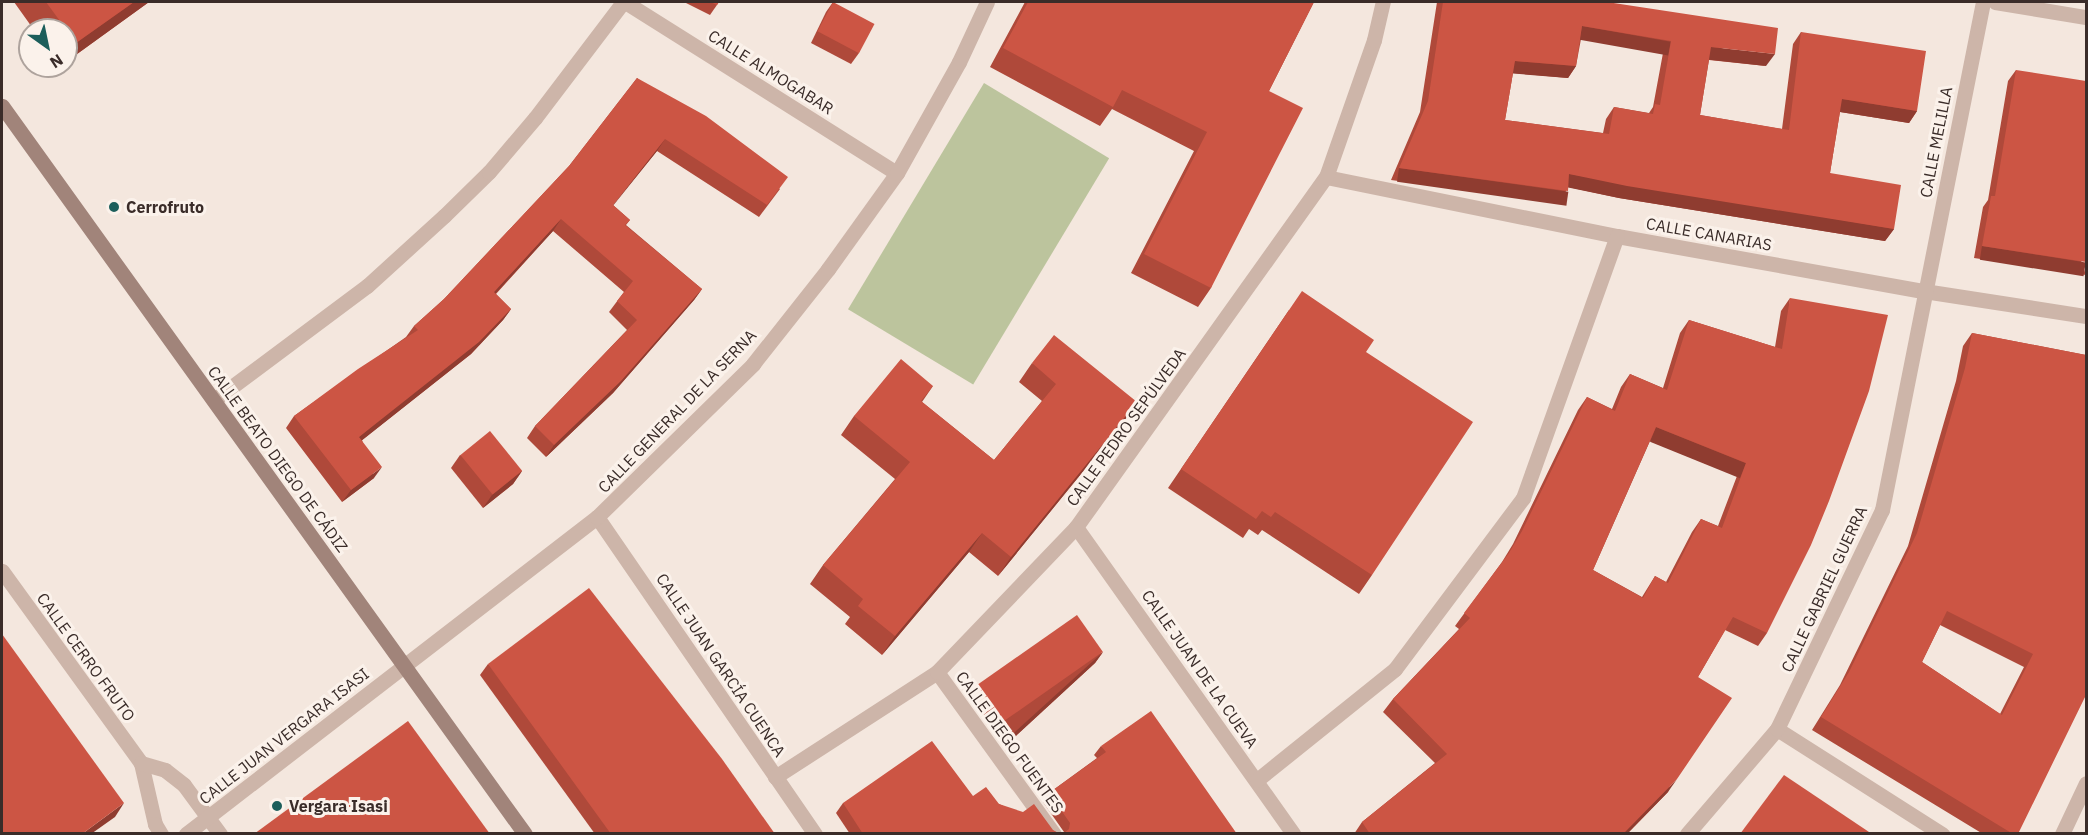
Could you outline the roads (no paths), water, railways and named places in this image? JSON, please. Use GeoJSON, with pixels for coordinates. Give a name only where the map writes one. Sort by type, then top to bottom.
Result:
{"type":"FeatureCollection","features":[{"type":"Feature","properties":{"kind":"street","name":"CALLE ALMOGABAR"},"geometry":{"type":"LineString","coordinates":[[624,2],[897,173]]}},
{"type":"Feature","properties":{"kind":"street"},"geometry":{"type":"LineString","coordinates":[[214,400],[367,286],[444,216],[489,172],[535,118],[624,2]]}},
{"type":"Feature","properties":{"kind":"street","name":"CALLE GENERAL DE LA SERNA"},"geometry":{"type":"LineString","coordinates":[[405,666],[597,517],[753,364],[828,268],[897,173],[959,62],[987,2]]}},
{"type":"Feature","properties":{"kind":"street","name":"CALLE PEDRO SEPÚLVEDA"},"geometry":{"type":"LineString","coordinates":[[775,777],[937,672],[1077,527],[1326,177],[1374,40],[1383,2]]}},
{"type":"Feature","properties":{"kind":"street","name":"CALLE MELILLA"},"geometry":{"type":"LineString","coordinates":[[1924,291],[1983,2]]}},
{"type":"Feature","properties":{"kind":"street"},"geometry":{"type":"LineString","coordinates":[[1995,2],[2086,17]]}},
{"type":"Feature","properties":{"kind":"street","name":"CALLE BEATO DIEGO DE CÁDIZ"},"geometry":{"type":"LineString","coordinates":[[2,106],[525,834]]}},
{"type":"Feature","properties":{"kind":"street","name":"CALLE CANARIAS"},"geometry":{"type":"LineString","coordinates":[[1326,177],[1617,236],[1924,291],[2086,316]]}},
{"type":"Feature","properties":{"kind":"street"},"geometry":{"type":"LineString","coordinates":[[1257,780],[1395,669],[1523,498],[1617,236]]}},
{"type":"Feature","properties":{"kind":"street","name":"CALLE GABRIEL GUERRA"},"geometry":{"type":"LineString","coordinates":[[1687,834],[1778,729],[1882,510],[1924,291]]}},
{"type":"Feature","properties":{"kind":"street","name":"CALLE JUAN GARCÍA CUENCA"},"geometry":{"type":"LineString","coordinates":[[597,517],[815,834]]}},
{"type":"Feature","properties":{"kind":"street","name":"CALLE JUAN DE LA CUEVA"},"geometry":{"type":"LineString","coordinates":[[1077,527],[1293,834]]}},
{"type":"Feature","properties":{"kind":"street","name":"CALLE CERRO FRUTO"},"geometry":{"type":"LineString","coordinates":[[2,571],[141,764],[155,824],[161,834]]}},
{"type":"Feature","properties":{"kind":"street","name":"CALLE JUAN VERGARA ISASI"},"geometry":{"type":"LineString","coordinates":[[186,834],[405,666]]}},
{"type":"Feature","properties":{"kind":"street","name":"CALLE DIEGO FUENTES"},"geometry":{"type":"LineString","coordinates":[[937,672],[1054,834]]}},
{"type":"Feature","properties":{"kind":"street"},"geometry":{"type":"LineString","coordinates":[[1778,729],[1942,834]]}},
{"type":"Feature","properties":{"kind":"street"},"geometry":{"type":"LineString","coordinates":[[141,764],[165,770],[184,785],[220,834]]}},
{"type":"Feature","properties":{"kind":"street"},"geometry":{"type":"LineString","coordinates":[[2062,834],[2086,783]]}},
{"type":"Feature","properties":{"kind":"place","name":"Cerrofruto"},"geometry":{"type":"Point","coordinates":[114,207]}},
{"type":"Feature","properties":{"kind":"place","name":"Vergara Isasi"},"geometry":{"type":"Point","coordinates":[277,806]}}]}
